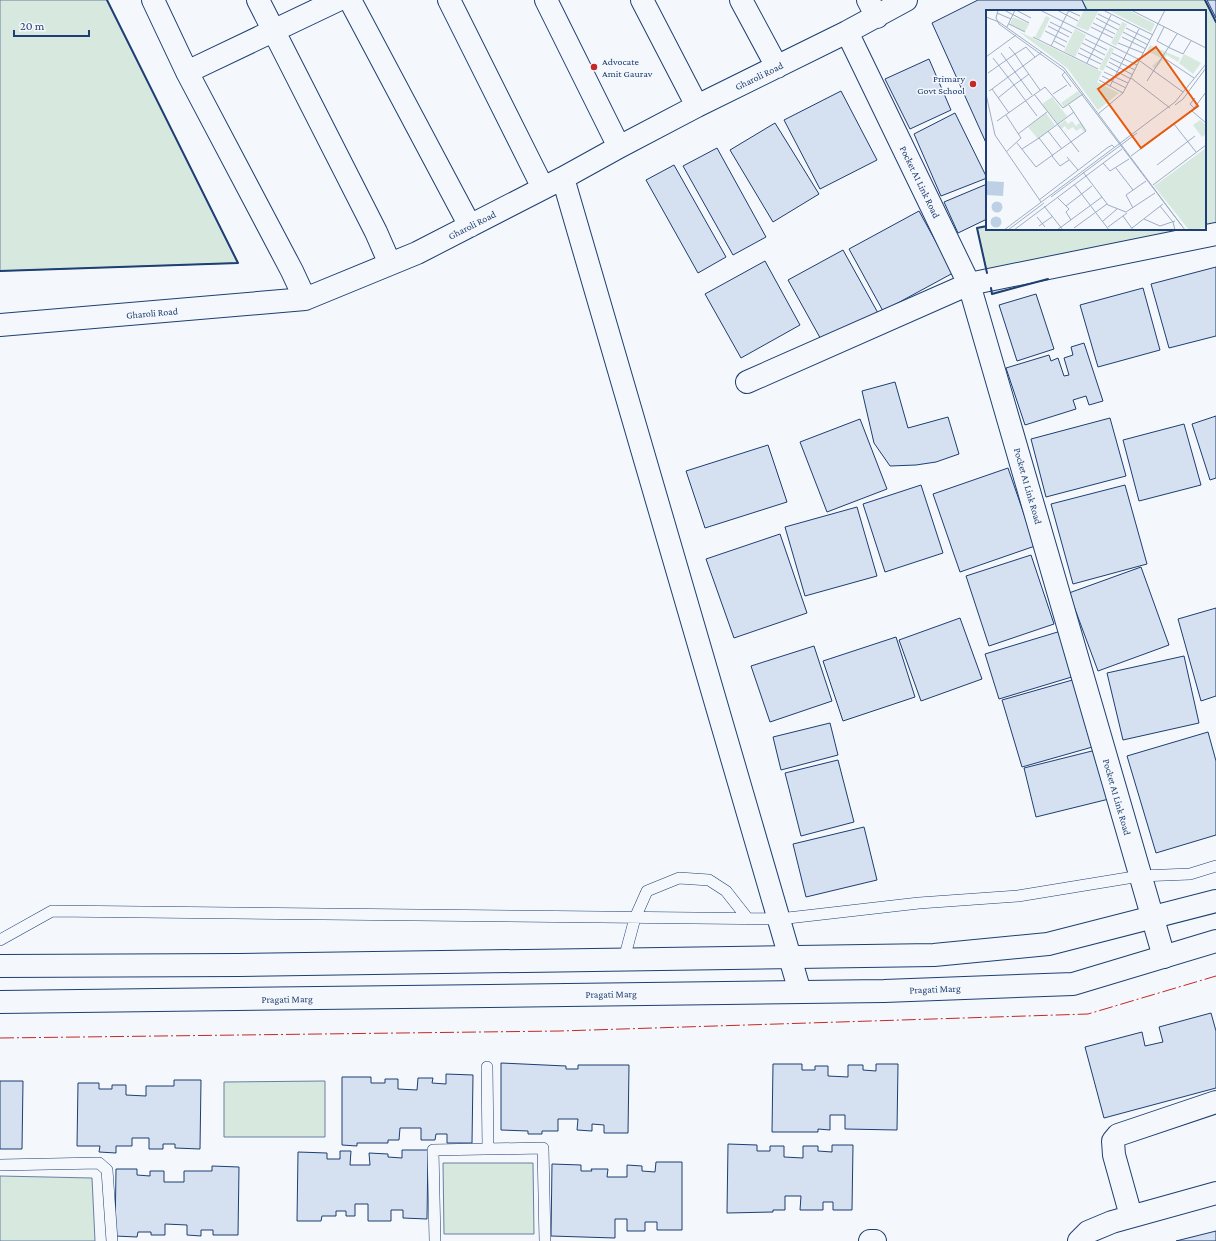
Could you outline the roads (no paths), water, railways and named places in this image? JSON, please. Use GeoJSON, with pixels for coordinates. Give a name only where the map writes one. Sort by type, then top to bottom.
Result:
{"type":"FeatureCollection","features":[{"type":"Feature","properties":{"kind":"street"},"geometry":{"type":"LineString","coordinates":[[154,0],[187,72],[292,271],[305,300]]}},
{"type":"Feature","properties":{"kind":"street"},"geometry":{"type":"LineString","coordinates":[[258,0],[376,232],[390,264]]}},
{"type":"Feature","properties":{"kind":"street"},"geometry":{"type":"LineString","coordinates":[[187,72],[338,0]]}},
{"type":"Feature","properties":{"kind":"street"},"geometry":{"type":"LineString","coordinates":[[350,0],[470,226]]}},
{"type":"Feature","properties":{"kind":"street"},"geometry":{"type":"LineString","coordinates":[[449,0],[543,188]]}},
{"type":"Feature","properties":{"kind":"street"},"geometry":{"type":"LineString","coordinates":[[546,0],[619,147]]}},
{"type":"Feature","properties":{"kind":"street"},"geometry":{"type":"LineString","coordinates":[[642,0],[697,106]]}},
{"type":"Feature","properties":{"kind":"street"},"geometry":{"type":"LineString","coordinates":[[741,0],[777,67]]}},
{"type":"Feature","properties":{"kind":"street","name":"Gharoli Road"},"geometry":{"type":"LineString","coordinates":[[0,325],[305,300],[418,253],[563,178],[697,106],[847,32],[872,8],[906,0]]}},
{"type":"Feature","properties":{"kind":"street","name":"Pocket A1 Link Road"},"geometry":{"type":"LineString","coordinates":[[847,32],[969,284],[1164,957]]}},
{"type":"Feature","properties":{"kind":"street"},"geometry":{"type":"LineString","coordinates":[[563,178],[800,992]]}},
{"type":"Feature","properties":{"kind":"street"},"geometry":{"type":"LineString","coordinates":[[747,382],[969,284],[1216,234]]}},
{"type":"Feature","properties":{"kind":"street"},"geometry":{"type":"LineString","coordinates":[[0,966],[239,965],[934,955],[1048,944],[1216,901]]}},
{"type":"Feature","properties":{"kind":"street","name":"Pragati Marg"},"geometry":{"type":"LineString","coordinates":[[0,1002],[800,992],[1073,984],[1216,941]]}},
{"type":"Feature","properties":{"kind":"street"},"geometry":{"type":"LineString","coordinates":[[1131,1216],[1114,1155],[1113,1141],[1118,1135],[1216,1102]]}},
{"type":"Feature","properties":{"kind":"street"},"geometry":{"type":"LineString","coordinates":[[1079,1241],[1088,1232],[1112,1222],[1216,1193]]}},
{"type":"Feature","properties":{"kind":"street"},"geometry":{"type":"LineString","coordinates":[[870,1241],[875,1241]]}},
{"type":"Feature","properties":{"kind":"lane"},"geometry":{"type":"LineString","coordinates":[[0,940],[52,911],[779,919],[919,903],[1018,896],[1140,876],[1190,874],[1216,866]]}},
{"type":"Feature","properties":{"kind":"lane"},"geometry":{"type":"LineString","coordinates":[[624,960],[635,918],[647,891],[679,878],[709,880],[726,891],[748,919]]}},
{"type":"Feature","properties":{"kind":"lane"},"geometry":{"type":"LineString","coordinates":[[487,1067],[488,1149]]}},
{"type":"Feature","properties":{"kind":"lane"},"geometry":{"type":"LineString","coordinates":[[435,1241],[433,1150],[543,1148],[545,1241]]}},
{"type":"Feature","properties":{"kind":"lane"},"geometry":{"type":"LineString","coordinates":[[0,1165],[99,1163],[107,1170],[112,1241]]}},
{"type":"Feature","properties":{"kind":"place","name":"Advocate Amit Gaurav"},"geometry":{"type":"Point","coordinates":[594,67]}},
{"type":"Feature","properties":{"kind":"place","name":"Primary Govt School"},"geometry":{"type":"Point","coordinates":[973,84]}}]}
